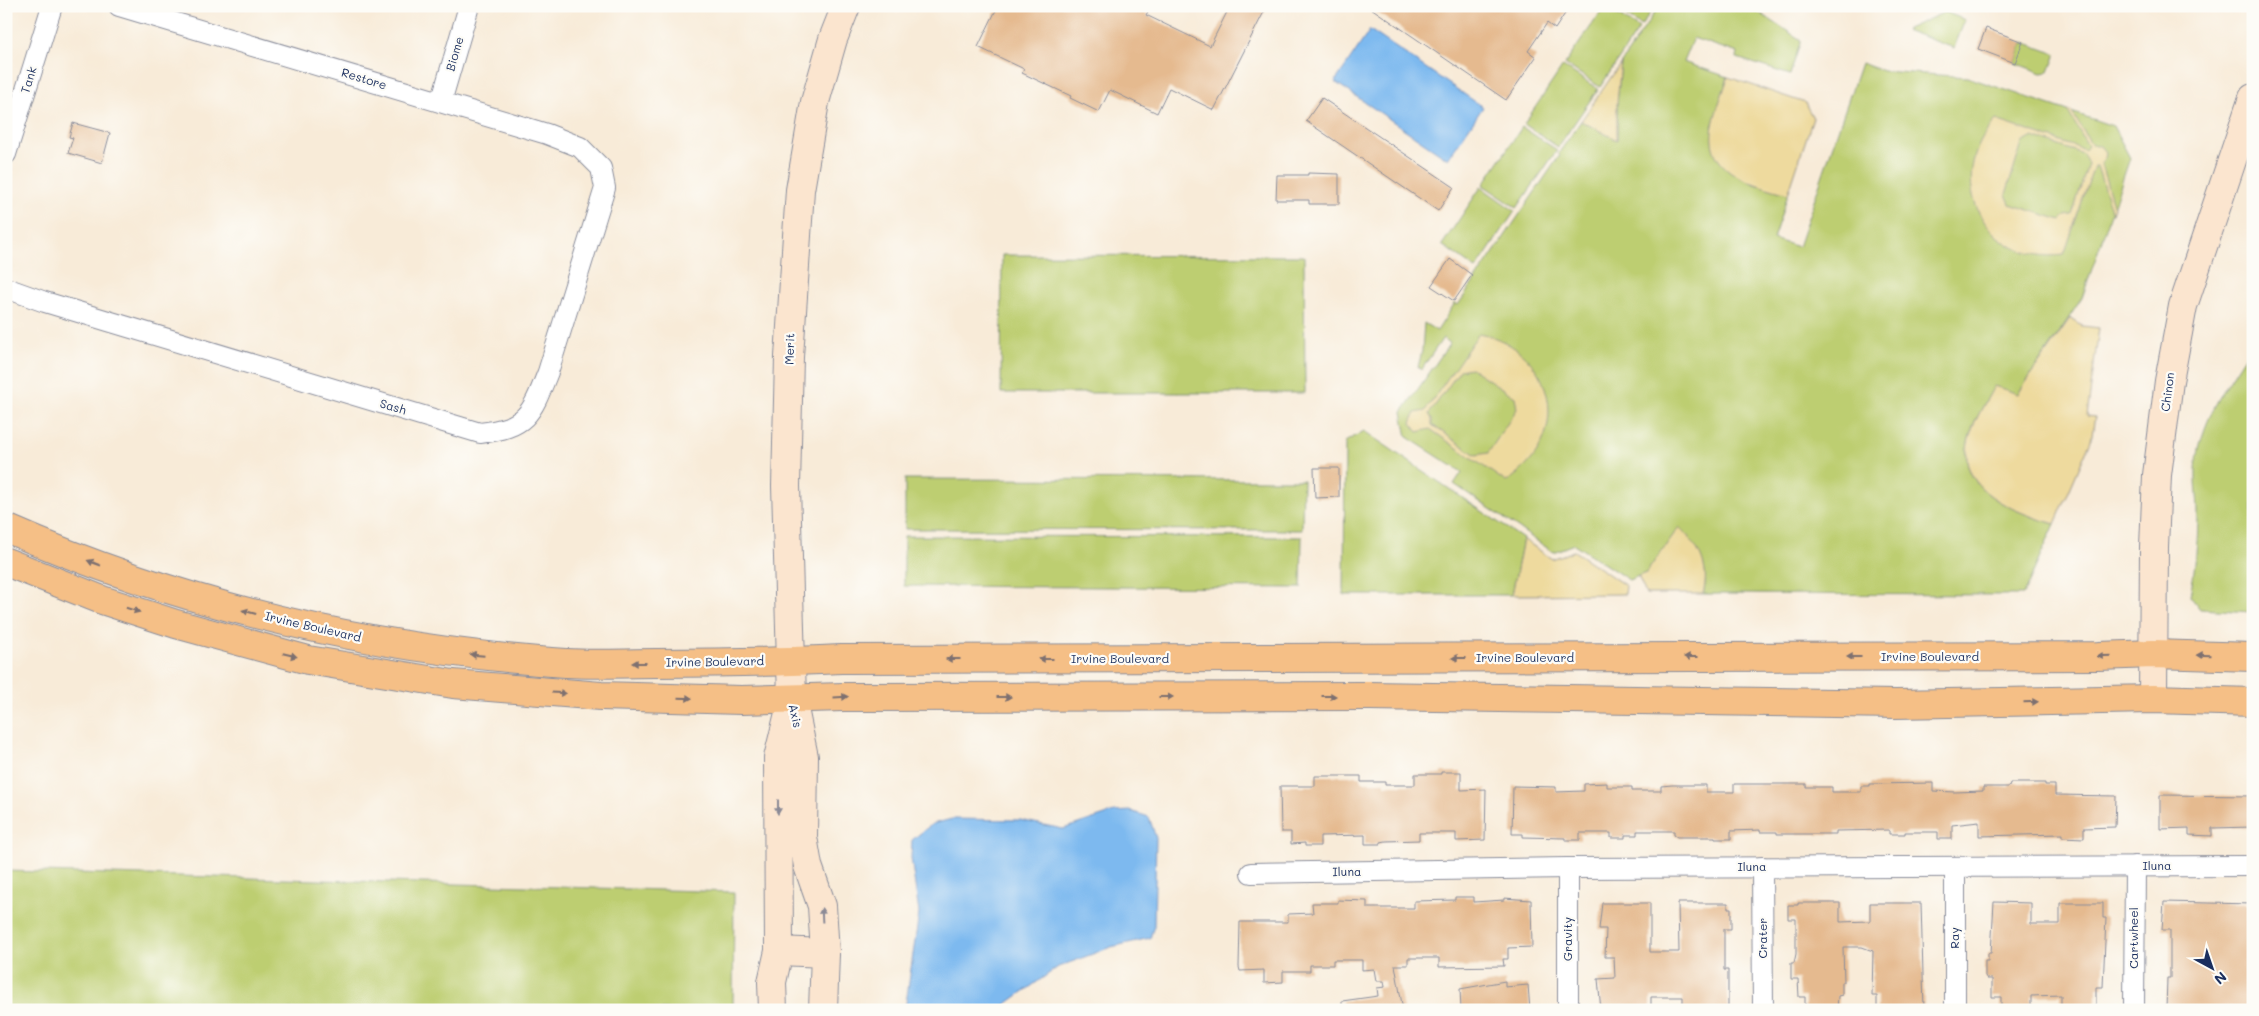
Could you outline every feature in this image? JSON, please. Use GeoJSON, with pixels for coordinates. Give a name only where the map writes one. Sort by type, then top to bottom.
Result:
{"type":"FeatureCollection","features":[{"type":"Feature","properties":{"kind":"main road","name":"Irvine Boulevard"},"geometry":{"type":"LineString","coordinates":[[6,528],[119,573],[208,602],[282,621],[380,642],[464,654],[569,663],[841,659],[2079,656],[2153,654],[2253,657]]}},
{"type":"Feature","properties":{"kind":"main road"},"geometry":{"type":"LineString","coordinates":[[6,562],[102,600],[176,624],[273,651],[352,668],[453,684],[592,696],[741,700],[792,698],[1369,696],[1896,704],[2153,699],[2253,702]]}},
{"type":"Feature","properties":{"kind":"street","name":"Tank"},"geometry":{"type":"LineString","coordinates":[[6,154],[52,6]]}},
{"type":"Feature","properties":{"kind":"street","name":"Restore"},"geometry":{"type":"LineString","coordinates":[[119,6],[548,134],[580,147],[601,168]]}},
{"type":"Feature","properties":{"kind":"street","name":"Biome"},"geometry":{"type":"LineString","coordinates":[[441,102],[469,6]]}},
{"type":"Feature","properties":{"kind":"street","name":"Merit"},"geometry":{"type":"LineString","coordinates":[[792,698],[793,661],[789,611],[786,486],[789,357],[800,190],[815,102],[833,39],[846,6]]}},
{"type":"Feature","properties":{"kind":"street","name":"Chinon"},"geometry":{"type":"LineString","coordinates":[[2153,699],[2154,547],[2157,475],[2168,381],[2183,306],[2253,98]]}},
{"type":"Feature","properties":{"kind":"street","name":"Sash"},"geometry":{"type":"LineString","coordinates":[[6,288],[44,302],[480,433],[504,430],[522,422],[538,398],[548,372],[605,188],[601,168]]}},
{"type":"Feature","properties":{"kind":"street","name":"Axis"},"geometry":{"type":"LineString","coordinates":[[774,1010],[772,982],[779,951],[778,758],[792,698]]}},
{"type":"Feature","properties":{"kind":"street","name":"Axis"},"geometry":{"type":"LineString","coordinates":[[792,698],[804,757],[803,837],[808,866],[822,906],[825,953],[823,1010]]}},
{"type":"Feature","properties":{"kind":"street","name":"Cartwheel"},"geometry":{"type":"LineString","coordinates":[[2134,1010],[2135,866]]}},
{"type":"Feature","properties":{"kind":"street","name":"Iluna"},"geometry":{"type":"LineString","coordinates":[[1251,874],[1568,868],[2253,866]]}},
{"type":"Feature","properties":{"kind":"street","name":"Crater"},"geometry":{"type":"LineString","coordinates":[[1762,867],[1763,1010]]}},
{"type":"Feature","properties":{"kind":"street","name":"Ray"},"geometry":{"type":"LineString","coordinates":[[1955,867],[1955,1010]]}},
{"type":"Feature","properties":{"kind":"street","name":"Gravity"},"geometry":{"type":"LineString","coordinates":[[1568,868],[1568,1010]]}},
{"type":"Feature","properties":{"kind":"street"},"geometry":{"type":"LineString","coordinates":[[779,951],[825,953]]}},
{"type":"Feature","properties":{"kind":"green space"},"geometry":{"type":"Polygon","coordinates":[[[1605,6],[1639,29],[1600,87],[1565,64],[1605,6]]]}},
{"type":"Feature","properties":{"kind":"green space"},"geometry":{"type":"Polygon","coordinates":[[[1611,6],[1655,6],[1641,26],[1611,6]]]}},
{"type":"Feature","properties":{"kind":"green space"},"geometry":{"type":"Polygon","coordinates":[[[1659,6],[1749,6],[1801,40],[1790,75],[1737,58],[1738,53],[1693,38],[1683,62],[1728,77],[1712,127],[1752,183],[1788,194],[1773,239],[1798,247],[1861,63],[1883,71],[1967,77],[2113,126],[2130,158],[2082,298],[2018,394],[1994,387],[1976,421],[1968,443],[1967,460],[1972,475],[1981,487],[1994,498],[2024,514],[2055,524],[2023,595],[1703,594],[1705,585],[1704,566],[1697,549],[1679,528],[1646,573],[1629,580],[1574,544],[1553,552],[1454,484],[1462,472],[1407,437],[1402,412],[1450,343],[1443,338],[1421,370],[1418,367],[1422,351],[1424,323],[1437,331],[1455,303],[1458,305],[1581,121],[1617,139],[1617,103],[1621,63],[1659,6]]]}},
{"type":"Feature","properties":{"kind":"green space"},"geometry":{"type":"Polygon","coordinates":[[[1945,12],[1965,20],[1954,48],[1905,30],[1945,12]]]}},
{"type":"Feature","properties":{"kind":"green space"},"geometry":{"type":"Polygon","coordinates":[[[2023,42],[2056,54],[2049,72],[2042,73],[2015,63],[2023,42]]]}},
{"type":"Feature","properties":{"kind":"green space"},"geometry":{"type":"Polygon","coordinates":[[[1563,66],[1598,89],[1558,147],[1524,124],[1563,66]]]}},
{"type":"Feature","properties":{"kind":"green space"},"geometry":{"type":"Polygon","coordinates":[[[1522,127],[1557,150],[1517,208],[1483,185],[1522,127]]]}},
{"type":"Feature","properties":{"kind":"green space"},"geometry":{"type":"Polygon","coordinates":[[[1481,187],[1515,211],[1476,269],[1442,245],[1481,187]]]}},
{"type":"Feature","properties":{"kind":"green space"},"geometry":{"type":"Polygon","coordinates":[[[1002,255],[1304,256],[1305,393],[1001,393],[1002,255]]]}},
{"type":"Feature","properties":{"kind":"green space"},"geometry":{"type":"Polygon","coordinates":[[[2253,344],[2253,612],[2200,609],[2190,596],[2197,544],[2196,473],[2200,444],[2211,413],[2253,344]]]}},
{"type":"Feature","properties":{"kind":"green space"},"geometry":{"type":"Polygon","coordinates":[[[1364,431],[1523,539],[1512,595],[1344,595],[1345,442],[1364,431]]]}},
{"type":"Feature","properties":{"kind":"green space"},"geometry":{"type":"Polygon","coordinates":[[[905,479],[1303,480],[1302,530],[905,529],[905,479]]]}},
{"type":"Feature","properties":{"kind":"green space"},"geometry":{"type":"Polygon","coordinates":[[[904,536],[1302,537],[1301,588],[904,586],[904,536]]]}},
{"type":"Feature","properties":{"kind":"green space"},"geometry":{"type":"Polygon","coordinates":[[[6,871],[734,892],[733,1010],[6,1010],[6,871]]]}},
{"type":"Feature","properties":{"kind":"sand"},"geometry":{"type":"Polygon","coordinates":[[[1621,63],[1617,103],[1617,140],[1581,121],[1621,63]]]}},
{"type":"Feature","properties":{"kind":"sand"},"geometry":{"type":"Polygon","coordinates":[[[1728,77],[1805,103],[1813,118],[1788,194],[1760,186],[1734,174],[1723,165],[1716,155],[1712,141],[1713,125],[1728,77]]]}},
{"type":"Feature","properties":{"kind":"sand"},"geometry":{"type":"Polygon","coordinates":[[[2067,110],[2071,111],[2092,145],[2100,146],[2105,152],[2101,164],[2114,207],[2112,213],[2097,166],[2094,166],[2064,255],[2036,254],[2012,246],[1993,232],[1979,213],[1972,191],[1972,167],[1980,143],[1996,120],[2085,150],[2088,146],[2067,110]],[[2033,137],[2022,143],[2006,194],[2010,204],[2061,220],[2065,216],[2072,215],[2088,164],[2083,154],[2033,137]]]}},
{"type":"Feature","properties":{"kind":"sand"},"geometry":{"type":"Polygon","coordinates":[[[2070,318],[2082,326],[2099,328],[2087,416],[2095,417],[2091,440],[2055,524],[2024,514],[2008,506],[1994,498],[1981,487],[1972,475],[1967,460],[1968,443],[1976,421],[1994,386],[2018,394],[2070,318]]]}},
{"type":"Feature","properties":{"kind":"sand"},"geometry":{"type":"Polygon","coordinates":[[[1479,333],[1505,343],[1526,357],[1540,376],[1548,398],[1548,420],[1542,443],[1528,464],[1506,482],[1430,429],[1418,432],[1411,423],[1415,413],[1425,411],[1479,333]],[[1471,368],[1460,370],[1429,414],[1432,419],[1432,425],[1476,455],[1488,453],[1517,409],[1515,397],[1471,368]]]}},
{"type":"Feature","properties":{"kind":"sand"},"geometry":{"type":"Polygon","coordinates":[[[1679,527],[1692,541],[1701,557],[1705,575],[1703,594],[1646,594],[1638,576],[1646,573],[1679,527]]]}},
{"type":"Feature","properties":{"kind":"sand"},"geometry":{"type":"Polygon","coordinates":[[[1523,539],[1552,559],[1574,551],[1626,586],[1625,594],[1512,595],[1523,539]]]}},
{"type":"Feature","properties":{"kind":"water"},"geometry":{"type":"Polygon","coordinates":[[[1370,30],[1483,107],[1448,159],[1335,82],[1370,30]]]}},
{"type":"Feature","properties":{"kind":"water"},"geometry":{"type":"Polygon","coordinates":[[[1130,811],[1149,817],[1156,838],[1154,926],[1150,938],[1111,947],[1058,967],[998,1010],[905,1010],[919,913],[911,858],[912,840],[932,824],[952,819],[1020,820],[1063,829],[1114,812],[1130,811]]]}},
{"type":"Feature","properties":{"kind":"building"},"geometry":{"type":"Polygon","coordinates":[[[998,6],[1151,6],[1146,15],[1210,46],[1230,6],[1267,6],[1214,110],[1169,88],[1157,113],[1110,90],[1099,112],[1070,98],[1071,96],[1022,73],[1024,69],[978,47],[998,6]]]}},
{"type":"Feature","properties":{"kind":"building"},"geometry":{"type":"Polygon","coordinates":[[[1368,6],[1570,6],[1555,29],[1547,23],[1528,51],[1536,57],[1506,100],[1368,6]]]}},
{"type":"Feature","properties":{"kind":"building"},"geometry":{"type":"Polygon","coordinates":[[[1986,28],[2023,42],[2015,63],[1978,49],[1986,28]]]}},
{"type":"Feature","properties":{"kind":"building"},"geometry":{"type":"Polygon","coordinates":[[[1322,98],[1454,187],[1438,211],[1306,121],[1322,98]]]}},
{"type":"Feature","properties":{"kind":"building"},"geometry":{"type":"Polygon","coordinates":[[[73,123],[110,133],[102,163],[68,153],[73,138],[69,137],[73,123]]]}},
{"type":"Feature","properties":{"kind":"building"},"geometry":{"type":"Polygon","coordinates":[[[1308,173],[1339,174],[1339,204],[1309,204],[1309,200],[1276,200],[1277,175],[1308,175],[1308,173]]]}},
{"type":"Feature","properties":{"kind":"building"},"geometry":{"type":"Polygon","coordinates":[[[1450,259],[1472,275],[1454,301],[1431,286],[1450,259]]]}},
{"type":"Feature","properties":{"kind":"building"},"geometry":{"type":"Polygon","coordinates":[[[1314,468],[1339,468],[1339,497],[1315,498],[1314,468]]]}},
{"type":"Feature","properties":{"kind":"building"},"geometry":{"type":"Polygon","coordinates":[[[1441,772],[1461,772],[1461,790],[1486,789],[1485,840],[1456,841],[1456,833],[1419,833],[1419,840],[1365,844],[1365,835],[1320,836],[1320,846],[1305,846],[1305,843],[1291,844],[1291,832],[1281,832],[1280,786],[1315,786],[1315,776],[1361,776],[1361,782],[1385,782],[1385,785],[1415,785],[1415,774],[1441,774],[1441,772]]]}},
{"type":"Feature","properties":{"kind":"building"},"geometry":{"type":"Polygon","coordinates":[[[1607,783],[1607,787],[1632,787],[1632,791],[1661,791],[1661,786],[1672,785],[1706,785],[1706,792],[1734,792],[1734,784],[1806,784],[1806,787],[1832,787],[1832,792],[1861,792],[1861,786],[1870,786],[1870,784],[1933,783],[1933,791],[1955,792],[1983,791],[1983,787],[2009,787],[2010,783],[2045,783],[2045,785],[2055,785],[2055,795],[2116,796],[2115,827],[2084,828],[2084,838],[2062,837],[2062,834],[1979,836],[1979,822],[1952,825],[1952,839],[1938,839],[1938,832],[1889,834],[1889,830],[1836,831],[1836,834],[1777,834],[1777,832],[1760,832],[1760,830],[1731,831],[1731,839],[1677,837],[1674,835],[1674,831],[1637,831],[1637,835],[1625,835],[1625,838],[1611,838],[1611,833],[1580,833],[1580,840],[1523,837],[1523,834],[1512,834],[1513,786],[1556,787],[1556,792],[1584,791],[1584,784],[1607,783]]]}},
{"type":"Feature","properties":{"kind":"building"},"geometry":{"type":"Polygon","coordinates":[[[2160,795],[2253,796],[2253,827],[2212,828],[2212,836],[2189,835],[2189,828],[2160,829],[2160,795]]]}},
{"type":"Feature","properties":{"kind":"building"},"geometry":{"type":"Polygon","coordinates":[[[1455,897],[1474,897],[1474,902],[1504,900],[1504,898],[1531,900],[1532,947],[1508,948],[1508,959],[1503,959],[1504,966],[1439,967],[1439,958],[1408,958],[1408,965],[1395,965],[1403,1010],[1342,1010],[1342,1001],[1378,996],[1377,988],[1385,987],[1384,981],[1376,981],[1374,969],[1362,970],[1362,960],[1333,960],[1333,965],[1310,965],[1310,971],[1283,971],[1283,982],[1264,983],[1264,970],[1240,971],[1240,922],[1288,922],[1288,914],[1313,913],[1312,903],[1338,903],[1338,900],[1367,901],[1367,908],[1414,908],[1414,901],[1455,900],[1455,897]]]}},
{"type":"Feature","properties":{"kind":"building"},"geometry":{"type":"Polygon","coordinates":[[[1994,902],[2031,903],[2031,924],[2060,924],[2060,903],[2103,903],[2103,918],[2106,918],[2103,987],[2096,987],[2096,1010],[2061,1010],[2061,995],[2031,996],[2031,1010],[2001,1010],[2001,997],[1992,997],[1992,979],[1987,979],[1985,976],[1985,961],[1988,961],[1988,953],[1991,953],[1994,902]]]}},
{"type":"Feature","properties":{"kind":"building"},"geometry":{"type":"Polygon","coordinates":[[[2164,902],[2253,904],[2253,1010],[2166,1010],[2167,978],[2170,978],[2170,930],[2162,930],[2164,902]]]}},
{"type":"Feature","properties":{"kind":"building"},"geometry":{"type":"Polygon","coordinates":[[[1602,903],[1650,903],[1650,952],[1679,952],[1678,903],[1728,903],[1728,908],[1731,908],[1731,929],[1724,929],[1724,970],[1728,970],[1728,1010],[1683,1010],[1683,997],[1651,997],[1651,1010],[1601,1010],[1598,979],[1615,978],[1614,957],[1605,957],[1606,929],[1599,929],[1602,903]]]}},
{"type":"Feature","properties":{"kind":"building"},"geometry":{"type":"Polygon","coordinates":[[[1798,903],[1840,903],[1840,922],[1870,921],[1870,903],[1921,903],[1924,1010],[1877,1010],[1877,996],[1872,996],[1873,951],[1862,947],[1843,947],[1844,982],[1842,982],[1842,995],[1838,996],[1837,1010],[1805,1010],[1805,997],[1799,997],[1798,979],[1791,979],[1791,963],[1794,963],[1796,954],[1796,919],[1788,919],[1788,905],[1798,905],[1798,903]]]}},
{"type":"Feature","properties":{"kind":"building"},"geometry":{"type":"Polygon","coordinates":[[[1505,981],[1505,987],[1528,985],[1530,1010],[1461,1010],[1460,989],[1505,981]]]}}]}
